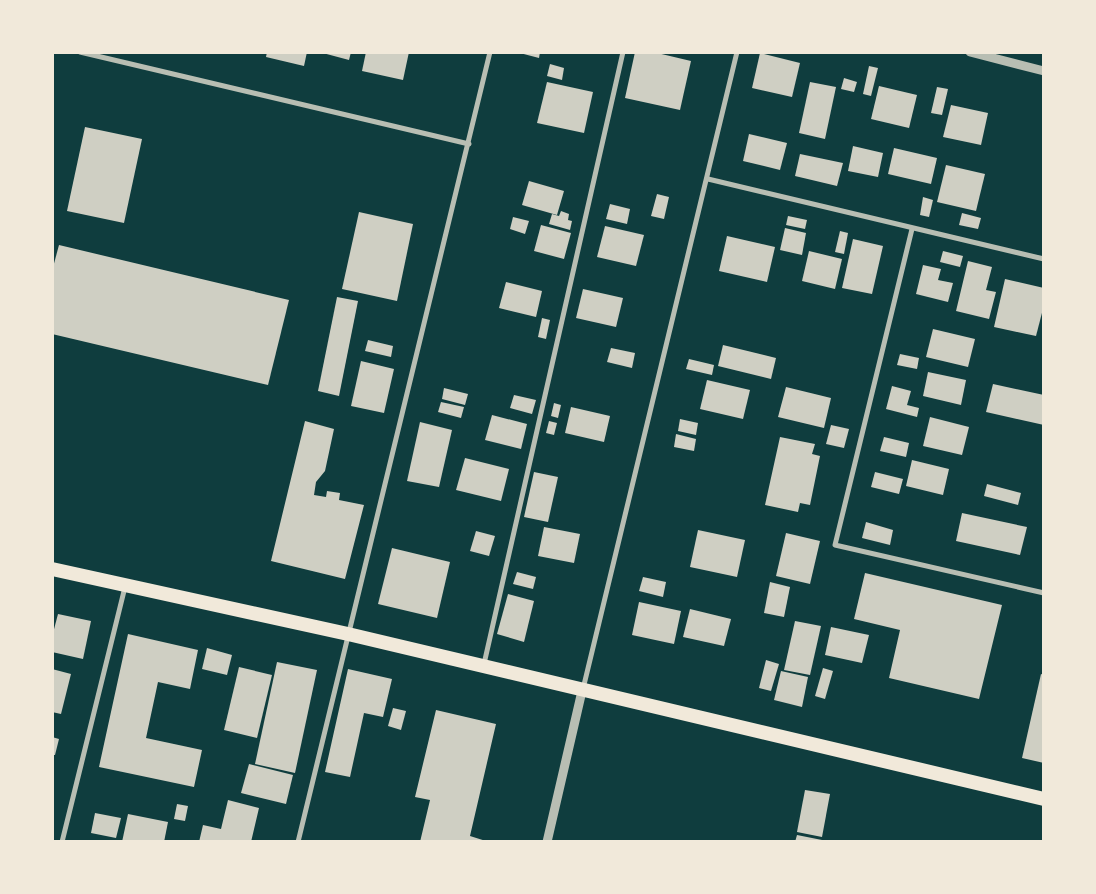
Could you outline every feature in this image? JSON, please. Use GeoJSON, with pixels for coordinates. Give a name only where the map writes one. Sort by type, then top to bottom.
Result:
{"type":"FeatureCollection","features":[{"type":"Feature","properties":{"kind":"highway"},"geometry":{"type":"LineString","coordinates":[[52,569],[348,634],[483,668],[1044,799]]}},
{"type":"Feature","properties":{"kind":"street"},"geometry":{"type":"LineString","coordinates":[[80,52],[469,144]]}},
{"type":"Feature","properties":{"kind":"street"},"geometry":{"type":"LineString","coordinates":[[298,842],[490,52]]}},
{"type":"Feature","properties":{"kind":"street"},"geometry":{"type":"LineString","coordinates":[[483,668],[623,52]]}},
{"type":"Feature","properties":{"kind":"street"},"geometry":{"type":"LineString","coordinates":[[547,842],[737,52]]}},
{"type":"Feature","properties":{"kind":"street"},"geometry":{"type":"LineString","coordinates":[[970,52],[1044,72]]}},
{"type":"Feature","properties":{"kind":"street"},"geometry":{"type":"LineString","coordinates":[[708,178],[912,229],[1044,259]]}},
{"type":"Feature","properties":{"kind":"street"},"geometry":{"type":"LineString","coordinates":[[912,229],[835,545],[1044,594]]}},
{"type":"Feature","properties":{"kind":"street"},"geometry":{"type":"LineString","coordinates":[[62,842],[125,586]]}},
{"type":"Feature","properties":{"kind":"building"},"geometry":{"type":"Polygon","coordinates":[[[267,52],[307,52],[304,66],[266,57],[267,52]]]}},
{"type":"Feature","properties":{"kind":"building"},"geometry":{"type":"Polygon","coordinates":[[[319,52],[351,52],[349,60],[319,52]]]}},
{"type":"Feature","properties":{"kind":"building"},"geometry":{"type":"Polygon","coordinates":[[[366,52],[409,52],[403,80],[362,71],[366,52]]]}},
{"type":"Feature","properties":{"kind":"building"},"geometry":{"type":"Polygon","coordinates":[[[516,52],[540,52],[539,58],[516,52]]]}},
{"type":"Feature","properties":{"kind":"building"},"geometry":{"type":"Polygon","coordinates":[[[635,52],[653,52],[691,61],[680,110],[625,98],[635,52]]]}},
{"type":"Feature","properties":{"kind":"building"},"geometry":{"type":"Polygon","coordinates":[[[760,53],[800,63],[792,97],[752,88],[760,53]]]}},
{"type":"Feature","properties":{"kind":"building"},"geometry":{"type":"Polygon","coordinates":[[[550,64],[564,68],[562,80],[547,76],[550,64]]]}},
{"type":"Feature","properties":{"kind":"building"},"geometry":{"type":"Polygon","coordinates":[[[869,66],[878,68],[871,96],[863,94],[869,66]]]}},
{"type":"Feature","properties":{"kind":"building"},"geometry":{"type":"Polygon","coordinates":[[[844,78],[857,82],[854,92],[841,89],[844,78]]]}},
{"type":"Feature","properties":{"kind":"building"},"geometry":{"type":"Polygon","coordinates":[[[547,82],[593,92],[584,133],[537,123],[547,82]]]}},
{"type":"Feature","properties":{"kind":"building"},"geometry":{"type":"Polygon","coordinates":[[[810,82],[836,87],[825,139],[799,133],[810,82]]]}},
{"type":"Feature","properties":{"kind":"building"},"geometry":{"type":"Polygon","coordinates":[[[879,86],[917,95],[909,128],[871,119],[879,86]]]}},
{"type":"Feature","properties":{"kind":"building"},"geometry":{"type":"Polygon","coordinates":[[[937,87],[948,89],[942,115],[931,113],[937,87]]]}},
{"type":"Feature","properties":{"kind":"building"},"geometry":{"type":"Polygon","coordinates":[[[951,105],[988,113],[981,145],[943,137],[951,105]]]}},
{"type":"Feature","properties":{"kind":"building"},"geometry":{"type":"Polygon","coordinates":[[[85,127],[142,139],[124,223],[67,211],[85,127]]]}},
{"type":"Feature","properties":{"kind":"building"},"geometry":{"type":"Polygon","coordinates":[[[749,134],[787,143],[780,170],[743,161],[749,134]]]}},
{"type":"Feature","properties":{"kind":"building"},"geometry":{"type":"Polygon","coordinates":[[[853,146],[883,153],[878,177],[848,171],[853,146]]]}},
{"type":"Feature","properties":{"kind":"building"},"geometry":{"type":"Polygon","coordinates":[[[894,148],[937,158],[931,184],[888,174],[894,148]]]}},
{"type":"Feature","properties":{"kind":"building"},"geometry":{"type":"Polygon","coordinates":[[[800,154],[843,163],[837,186],[795,176],[800,154]]]}},
{"type":"Feature","properties":{"kind":"building"},"geometry":{"type":"Polygon","coordinates":[[[946,165],[985,174],[976,211],[937,202],[946,165]]]}},
{"type":"Feature","properties":{"kind":"building"},"geometry":{"type":"Polygon","coordinates":[[[529,181],[564,191],[557,215],[522,205],[529,181]]]}},
{"type":"Feature","properties":{"kind":"building"},"geometry":{"type":"Polygon","coordinates":[[[657,194],[669,197],[664,219],[651,216],[657,194]]]}},
{"type":"Feature","properties":{"kind":"building"},"geometry":{"type":"Polygon","coordinates":[[[923,197],[933,200],[929,217],[920,215],[923,197]]]}},
{"type":"Feature","properties":{"kind":"building"},"geometry":{"type":"Polygon","coordinates":[[[610,204],[630,209],[627,224],[606,219],[610,204]]]}},
{"type":"Feature","properties":{"kind":"building"},"geometry":{"type":"Polygon","coordinates":[[[561,211],[569,214],[568,220],[572,221],[570,230],[549,224],[552,214],[559,216],[561,211]]]}},
{"type":"Feature","properties":{"kind":"building"},"geometry":{"type":"Polygon","coordinates":[[[359,212],[413,224],[397,301],[342,289],[359,212]]]}},
{"type":"Feature","properties":{"kind":"building"},"geometry":{"type":"Polygon","coordinates":[[[962,213],[981,218],[978,229],[959,225],[962,213]]]}},
{"type":"Feature","properties":{"kind":"building"},"geometry":{"type":"Polygon","coordinates":[[[788,216],[807,220],[805,229],[786,225],[788,216]]]}},
{"type":"Feature","properties":{"kind":"building"},"geometry":{"type":"Polygon","coordinates":[[[513,217],[529,221],[525,234],[510,229],[513,217]]]}},
{"type":"Feature","properties":{"kind":"building"},"geometry":{"type":"Polygon","coordinates":[[[541,225],[571,233],[564,259],[534,251],[541,225]]]}},
{"type":"Feature","properties":{"kind":"building"},"geometry":{"type":"Polygon","coordinates":[[[605,226],[644,235],[636,266],[597,257],[605,226]]]}},
{"type":"Feature","properties":{"kind":"building"},"geometry":{"type":"Polygon","coordinates":[[[785,228],[806,233],[802,255],[780,250],[785,228]]]}},
{"type":"Feature","properties":{"kind":"building"},"geometry":{"type":"Polygon","coordinates":[[[840,231],[848,233],[844,254],[835,252],[840,231]]]}},
{"type":"Feature","properties":{"kind":"building"},"geometry":{"type":"Polygon","coordinates":[[[727,236],[775,247],[767,282],[719,271],[727,236]]]}},
{"type":"Feature","properties":{"kind":"building"},"geometry":{"type":"Polygon","coordinates":[[[853,239],[883,246],[872,294],[842,288],[853,239]]]}},
{"type":"Feature","properties":{"kind":"building"},"geometry":{"type":"Polygon","coordinates":[[[59,245],[289,300],[268,385],[52,334],[52,271],[59,245]]]}},
{"type":"Feature","properties":{"kind":"building"},"geometry":{"type":"Polygon","coordinates":[[[809,251],[842,259],[835,289],[802,281],[809,251]]]}},
{"type":"Feature","properties":{"kind":"building"},"geometry":{"type":"Polygon","coordinates":[[[943,251],[963,256],[960,267],[940,262],[943,251]]]}},
{"type":"Feature","properties":{"kind":"building"},"geometry":{"type":"Polygon","coordinates":[[[968,261],[992,267],[986,290],[996,292],[989,319],[956,311],[968,261]]]}},
{"type":"Feature","properties":{"kind":"building"},"geometry":{"type":"Polygon","coordinates":[[[923,265],[941,269],[938,280],[953,283],[948,302],[916,294],[923,265]]]}},
{"type":"Feature","properties":{"kind":"building"},"geometry":{"type":"Polygon","coordinates":[[[1005,279],[1044,288],[1044,305],[1036,336],[994,327],[1005,279]]]}},
{"type":"Feature","properties":{"kind":"building"},"geometry":{"type":"Polygon","coordinates":[[[506,282],[542,291],[536,317],[499,308],[506,282]]]}},
{"type":"Feature","properties":{"kind":"building"},"geometry":{"type":"Polygon","coordinates":[[[583,289],[623,298],[616,327],[576,318],[583,289]]]}},
{"type":"Feature","properties":{"kind":"building"},"geometry":{"type":"Polygon","coordinates":[[[337,297],[358,301],[339,396],[318,391],[337,297]]]}},
{"type":"Feature","properties":{"kind":"building"},"geometry":{"type":"Polygon","coordinates":[[[542,318],[550,320],[546,339],[538,337],[542,318]]]}},
{"type":"Feature","properties":{"kind":"building"},"geometry":{"type":"Polygon","coordinates":[[[933,329],[975,339],[968,367],[926,357],[933,329]]]}},
{"type":"Feature","properties":{"kind":"building"},"geometry":{"type":"Polygon","coordinates":[[[368,340],[393,346],[391,357],[365,351],[368,340]]]}},
{"type":"Feature","properties":{"kind":"building"},"geometry":{"type":"Polygon","coordinates":[[[723,345],[776,358],[771,379],[718,366],[723,345]]]}},
{"type":"Feature","properties":{"kind":"building"},"geometry":{"type":"Polygon","coordinates":[[[611,348],[635,353],[632,368],[607,362],[611,348]]]}},
{"type":"Feature","properties":{"kind":"building"},"geometry":{"type":"Polygon","coordinates":[[[900,354],[919,358],[917,369],[897,365],[900,354]]]}},
{"type":"Feature","properties":{"kind":"building"},"geometry":{"type":"Polygon","coordinates":[[[689,359],[714,365],[712,375],[686,369],[689,359]]]}},
{"type":"Feature","properties":{"kind":"building"},"geometry":{"type":"Polygon","coordinates":[[[361,361],[394,369],[384,413],[351,406],[361,361]]]}},
{"type":"Feature","properties":{"kind":"building"},"geometry":{"type":"Polygon","coordinates":[[[928,372],[966,380],[961,405],[923,396],[928,372]]]}},
{"type":"Feature","properties":{"kind":"building"},"geometry":{"type":"Polygon","coordinates":[[[707,380],[750,390],[743,419],[700,409],[707,380]]]}},
{"type":"Feature","properties":{"kind":"building"},"geometry":{"type":"Polygon","coordinates":[[[993,384],[1044,395],[1044,425],[986,412],[993,384]]]}},
{"type":"Feature","properties":{"kind":"building"},"geometry":{"type":"Polygon","coordinates":[[[892,386],[911,391],[907,405],[919,408],[917,417],[886,409],[892,386]]]}},
{"type":"Feature","properties":{"kind":"building"},"geometry":{"type":"Polygon","coordinates":[[[786,387],[831,398],[824,428],[778,417],[786,387]]]}},
{"type":"Feature","properties":{"kind":"building"},"geometry":{"type":"Polygon","coordinates":[[[444,388],[468,394],[465,405],[442,399],[444,388]]]}},
{"type":"Feature","properties":{"kind":"building"},"geometry":{"type":"Polygon","coordinates":[[[514,395],[536,400],[532,414],[510,408],[514,395]]]}},
{"type":"Feature","properties":{"kind":"building"},"geometry":{"type":"Polygon","coordinates":[[[441,402],[464,407],[461,418],[438,412],[441,402]]]}},
{"type":"Feature","properties":{"kind":"building"},"geometry":{"type":"Polygon","coordinates":[[[554,403],[561,405],[558,418],[551,416],[554,403]]]}},
{"type":"Feature","properties":{"kind":"building"},"geometry":{"type":"Polygon","coordinates":[[[571,407],[610,416],[604,442],[565,433],[571,407]]]}},
{"type":"Feature","properties":{"kind":"building"},"geometry":{"type":"Polygon","coordinates":[[[492,415],[527,424],[521,449],[485,440],[492,415]]]}},
{"type":"Feature","properties":{"kind":"building"},"geometry":{"type":"Polygon","coordinates":[[[930,417],[969,427],[962,455],[923,446],[930,417]]]}},
{"type":"Feature","properties":{"kind":"building"},"geometry":{"type":"Polygon","coordinates":[[[680,419],[698,423],[696,435],[678,431],[680,419]]]}},
{"type":"Feature","properties":{"kind":"building"},"geometry":{"type":"Polygon","coordinates":[[[305,421],[334,429],[325,471],[316,482],[314,495],[326,497],[327,491],[340,493],[339,500],[364,505],[345,579],[271,561],[305,421]]]}},
{"type":"Feature","properties":{"kind":"building"},"geometry":{"type":"Polygon","coordinates":[[[549,421],[557,423],[554,435],[546,433],[549,421]]]}},
{"type":"Feature","properties":{"kind":"building"},"geometry":{"type":"Polygon","coordinates":[[[420,422],[452,430],[439,487],[407,481],[420,422]]]}},
{"type":"Feature","properties":{"kind":"building"},"geometry":{"type":"Polygon","coordinates":[[[831,425],[849,429],[844,448],[826,444],[831,425]]]}},
{"type":"Feature","properties":{"kind":"building"},"geometry":{"type":"Polygon","coordinates":[[[676,434],[696,439],[694,451],[674,447],[676,434]]]}},
{"type":"Feature","properties":{"kind":"building"},"geometry":{"type":"Polygon","coordinates":[[[780,437],[815,444],[812,454],[820,456],[810,505],[800,503],[798,512],[765,505],[780,437]]]}},
{"type":"Feature","properties":{"kind":"building"},"geometry":{"type":"Polygon","coordinates":[[[884,437],[909,443],[906,457],[880,451],[884,437]]]}},
{"type":"Feature","properties":{"kind":"building"},"geometry":{"type":"Polygon","coordinates":[[[465,458],[509,469],[501,501],[456,490],[465,458]]]}},
{"type":"Feature","properties":{"kind":"building"},"geometry":{"type":"Polygon","coordinates":[[[912,460],[949,469],[943,495],[906,486],[912,460]]]}},
{"type":"Feature","properties":{"kind":"building"},"geometry":{"type":"Polygon","coordinates":[[[534,472],[558,477],[548,522],[524,517],[534,472]]]}},
{"type":"Feature","properties":{"kind":"building"},"geometry":{"type":"Polygon","coordinates":[[[875,472],[903,479],[899,494],[871,487],[875,472]]]}},
{"type":"Feature","properties":{"kind":"building"},"geometry":{"type":"Polygon","coordinates":[[[987,484],[1021,493],[1018,505],[984,496],[987,484]]]}},
{"type":"Feature","properties":{"kind":"building"},"geometry":{"type":"Polygon","coordinates":[[[962,513],[1027,527],[1020,555],[956,541],[962,513]]]}},
{"type":"Feature","properties":{"kind":"building"},"geometry":{"type":"Polygon","coordinates":[[[866,522],[893,530],[890,545],[862,538],[866,522]]]}},
{"type":"Feature","properties":{"kind":"building"},"geometry":{"type":"Polygon","coordinates":[[[544,527],[580,534],[574,563],[538,556],[544,527]]]}},
{"type":"Feature","properties":{"kind":"building"},"geometry":{"type":"Polygon","coordinates":[[[698,530],[745,540],[737,577],[690,567],[698,530]]]}},
{"type":"Feature","properties":{"kind":"building"},"geometry":{"type":"Polygon","coordinates":[[[476,531],[495,536],[489,556],[470,551],[476,531]]]}},
{"type":"Feature","properties":{"kind":"building"},"geometry":{"type":"Polygon","coordinates":[[[786,533],[820,541],[810,584],[776,576],[786,533]]]}},
{"type":"Feature","properties":{"kind":"building"},"geometry":{"type":"Polygon","coordinates":[[[392,548],[450,562],[437,618],[378,604],[392,548]]]}},
{"type":"Feature","properties":{"kind":"building"},"geometry":{"type":"Polygon","coordinates":[[[517,572],[536,577],[533,589],[513,584],[517,572]]]}},
{"type":"Feature","properties":{"kind":"building"},"geometry":{"type":"Polygon","coordinates":[[[865,573],[1002,605],[979,699],[889,678],[900,630],[854,619],[865,573]]]}},
{"type":"Feature","properties":{"kind":"building"},"geometry":{"type":"Polygon","coordinates":[[[643,577],[666,582],[663,597],[639,591],[643,577]]]}},
{"type":"Feature","properties":{"kind":"building"},"geometry":{"type":"Polygon","coordinates":[[[770,582],[790,587],[784,617],[764,613],[770,582]]]}},
{"type":"Feature","properties":{"kind":"building"},"geometry":{"type":"Polygon","coordinates":[[[508,594],[534,601],[524,642],[497,634],[508,594]]]}},
{"type":"Feature","properties":{"kind":"building"},"geometry":{"type":"Polygon","coordinates":[[[639,602],[681,611],[674,644],[632,635],[639,602]]]}},
{"type":"Feature","properties":{"kind":"building"},"geometry":{"type":"Polygon","coordinates":[[[690,609],[731,619],[724,646],[683,637],[690,609]]]}},
{"type":"Feature","properties":{"kind":"building"},"geometry":{"type":"Polygon","coordinates":[[[58,614],[91,621],[83,659],[52,652],[52,637],[58,614]]]}},
{"type":"Feature","properties":{"kind":"building"},"geometry":{"type":"Polygon","coordinates":[[[795,621],[821,626],[810,675],[784,670],[795,621]]]}},
{"type":"Feature","properties":{"kind":"building"},"geometry":{"type":"Polygon","coordinates":[[[831,627],[869,635],[862,663],[825,655],[831,627]]]}},
{"type":"Feature","properties":{"kind":"building"},"geometry":{"type":"Polygon","coordinates":[[[128,634],[198,650],[190,689],[158,682],[146,738],[202,750],[194,787],[99,767],[128,634]]]}},
{"type":"Feature","properties":{"kind":"building"},"geometry":{"type":"Polygon","coordinates":[[[207,648],[232,655],[227,675],[202,669],[207,648]]]}},
{"type":"Feature","properties":{"kind":"building"},"geometry":{"type":"Polygon","coordinates":[[[766,660],[779,664],[771,691],[759,688],[766,660]]]}},
{"type":"Feature","properties":{"kind":"building"},"geometry":{"type":"Polygon","coordinates":[[[277,662],[317,670],[295,773],[255,764],[277,662]]]}},
{"type":"Feature","properties":{"kind":"building"},"geometry":{"type":"Polygon","coordinates":[[[239,667],[272,675],[257,738],[224,730],[239,667]]]}},
{"type":"Feature","properties":{"kind":"building"},"geometry":{"type":"Polygon","coordinates":[[[823,668],[833,671],[825,699],[815,696],[823,668]]]}},
{"type":"Feature","properties":{"kind":"building"},"geometry":{"type":"Polygon","coordinates":[[[52,669],[71,674],[61,714],[52,712],[52,669]]]}},
{"type":"Feature","properties":{"kind":"building"},"geometry":{"type":"Polygon","coordinates":[[[348,669],[392,679],[383,717],[364,713],[350,777],[325,772],[348,669]]]}},
{"type":"Feature","properties":{"kind":"building"},"geometry":{"type":"Polygon","coordinates":[[[781,671],[808,677],[802,707],[774,700],[781,671]]]}},
{"type":"Feature","properties":{"kind":"building"},"geometry":{"type":"Polygon","coordinates":[[[1041,674],[1044,675],[1044,763],[1022,758],[1041,674]]]}},
{"type":"Feature","properties":{"kind":"building"},"geometry":{"type":"Polygon","coordinates":[[[393,708],[406,711],[401,730],[388,726],[393,708]]]}},
{"type":"Feature","properties":{"kind":"building"},"geometry":{"type":"Polygon","coordinates":[[[436,710],[496,724],[470,836],[489,842],[420,842],[430,800],[415,797],[436,710]]]}},
{"type":"Feature","properties":{"kind":"building"},"geometry":{"type":"Polygon","coordinates":[[[52,737],[59,739],[55,755],[52,755],[52,737]]]}},
{"type":"Feature","properties":{"kind":"building"},"geometry":{"type":"Polygon","coordinates":[[[249,764],[293,775],[286,804],[241,793],[249,764]]]}},
{"type":"Feature","properties":{"kind":"building"},"geometry":{"type":"Polygon","coordinates":[[[805,790],[830,794],[822,837],[797,832],[805,790]]]}},
{"type":"Feature","properties":{"kind":"building"},"geometry":{"type":"Polygon","coordinates":[[[228,800],[259,808],[251,842],[199,842],[203,825],[221,829],[228,800]]]}},
{"type":"Feature","properties":{"kind":"building"},"geometry":{"type":"Polygon","coordinates":[[[177,804],[188,806],[185,821],[174,819],[177,804]]]}},
{"type":"Feature","properties":{"kind":"building"},"geometry":{"type":"Polygon","coordinates":[[[95,813],[121,818],[116,838],[91,833],[95,813]]]}},
{"type":"Feature","properties":{"kind":"building"},"geometry":{"type":"Polygon","coordinates":[[[128,814],[168,822],[164,842],[122,842],[128,814]]]}},
{"type":"Feature","properties":{"kind":"building"},"geometry":{"type":"Polygon","coordinates":[[[797,835],[827,841],[827,842],[795,842],[797,835]]]}}]}
